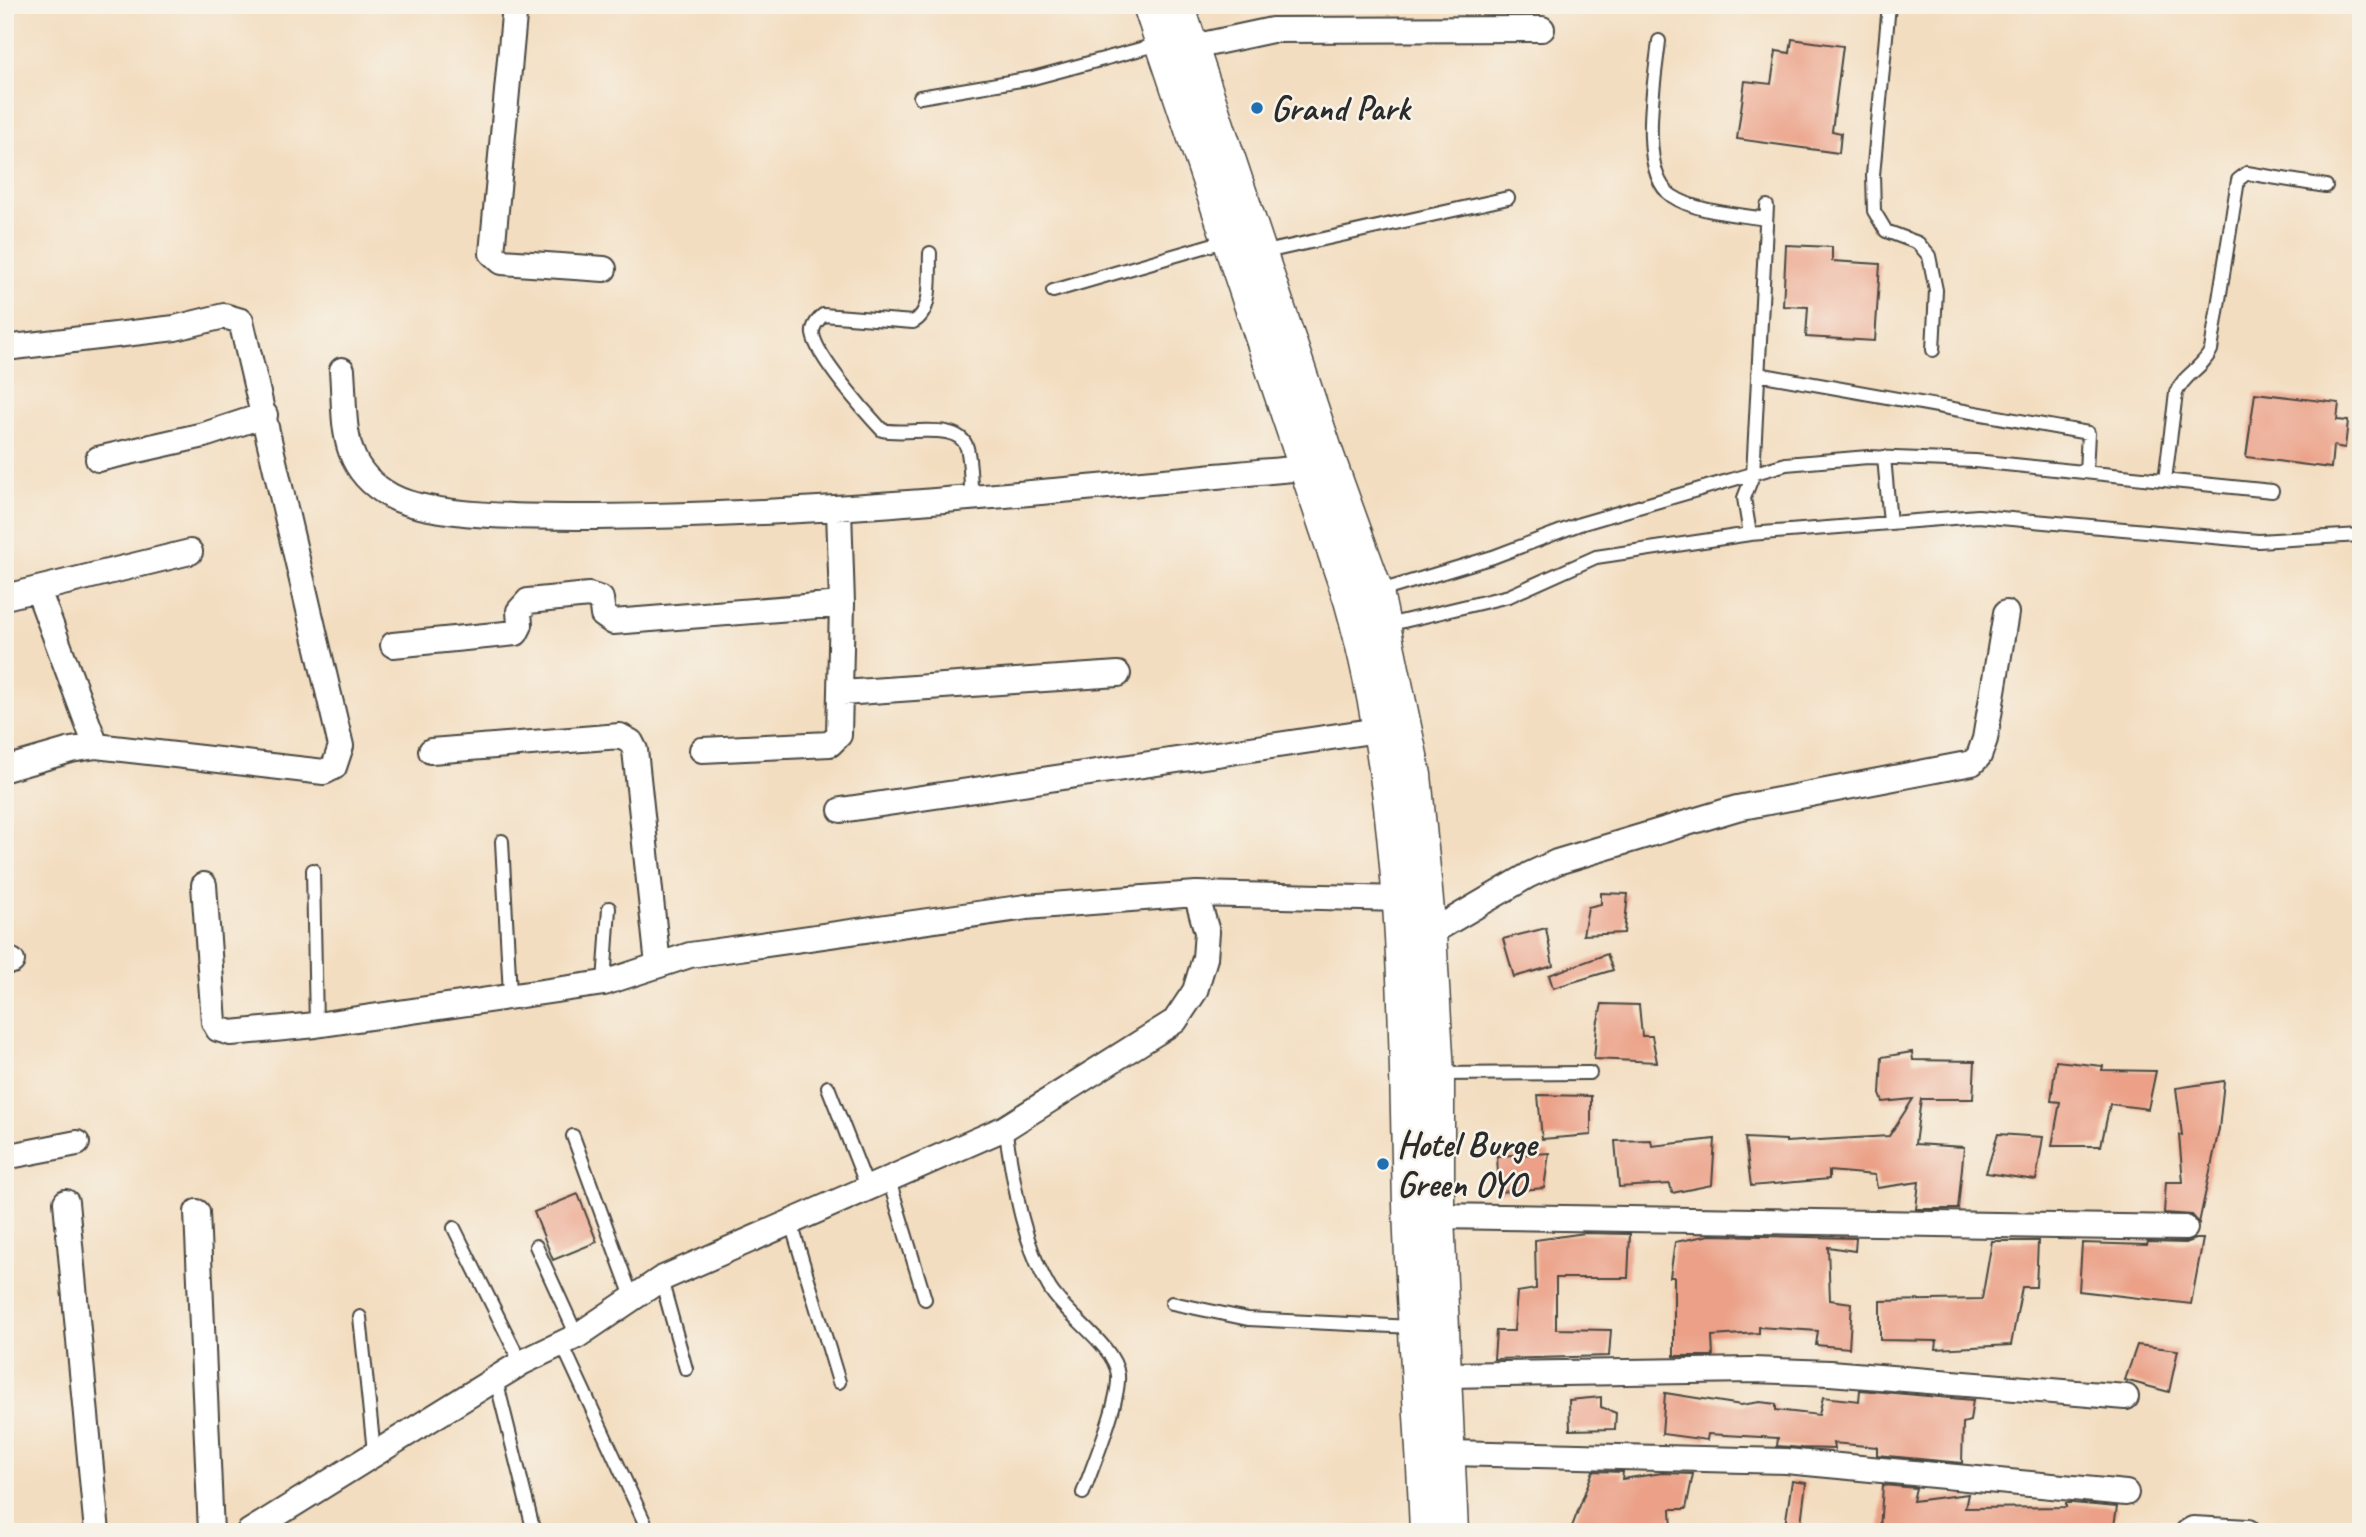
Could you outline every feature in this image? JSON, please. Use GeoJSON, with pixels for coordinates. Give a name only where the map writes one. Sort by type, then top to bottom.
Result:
{"type":"FeatureCollection","features":[{"type":"Feature","properties":{"kind":"street"},"geometry":{"type":"LineString","coordinates":[[515,5],[492,253],[502,262],[604,269]]}},
{"type":"Feature","properties":{"kind":"street"},"geometry":{"type":"LineString","coordinates":[[1149,5],[1178,45],[1261,253],[1329,459],[1363,596],[1415,775],[1430,933],[1437,1074],[1438,1216],[1452,1532]]}},
{"type":"Feature","properties":{"kind":"street"},"geometry":{"type":"LineString","coordinates":[[1178,5],[1178,45],[1228,240],[1304,468],[1363,596]]}},
{"type":"Feature","properties":{"kind":"street"},"geometry":{"type":"LineString","coordinates":[[1178,45],[1272,30],[1542,29]]}},
{"type":"Feature","properties":{"kind":"street"},"geometry":{"type":"LineString","coordinates":[[5,348],[175,328],[232,316],[241,321],[341,746],[334,767],[324,772],[96,746],[71,750],[5,769]]}},
{"type":"Feature","properties":{"kind":"street"},"geometry":{"type":"LineString","coordinates":[[342,370],[347,439],[352,460],[370,481],[391,496],[418,506],[533,517],[734,515],[839,510],[1304,468]]}},
{"type":"Feature","properties":{"kind":"street"},"geometry":{"type":"LineString","coordinates":[[98,458],[204,435],[265,415]]}},
{"type":"Feature","properties":{"kind":"street"},"geometry":{"type":"LineString","coordinates":[[702,750],[830,744],[839,735],[842,604],[839,510]]}},
{"type":"Feature","properties":{"kind":"street"},"geometry":{"type":"LineString","coordinates":[[5,597],[190,552]]}},
{"type":"Feature","properties":{"kind":"street"},"geometry":{"type":"LineString","coordinates":[[38,590],[96,746]]}},
{"type":"Feature","properties":{"kind":"street"},"geometry":{"type":"LineString","coordinates":[[393,645],[516,633],[520,625],[519,611],[528,601],[589,595],[601,599],[603,615],[607,621],[612,622],[842,604]]}},
{"type":"Feature","properties":{"kind":"street"},"geometry":{"type":"LineString","coordinates":[[1430,933],[1528,875],[1557,862],[1737,808],[1972,763],[1979,756],[1985,739],[2006,613]]}},
{"type":"Feature","properties":{"kind":"street"},"geometry":{"type":"LineString","coordinates":[[1373,629],[1378,730],[1387,779],[1401,899],[1413,1327],[1426,1532]]}},
{"type":"Feature","properties":{"kind":"street"},"geometry":{"type":"LineString","coordinates":[[842,693],[1118,674]]}},
{"type":"Feature","properties":{"kind":"street"},"geometry":{"type":"LineString","coordinates":[[841,810],[1378,730]]}},
{"type":"Feature","properties":{"kind":"street"},"geometry":{"type":"LineString","coordinates":[[431,751],[620,736],[631,741],[635,750],[658,965]]}},
{"type":"Feature","properties":{"kind":"street"},"geometry":{"type":"LineString","coordinates":[[204,885],[214,1022],[218,1029],[231,1033],[316,1025],[604,983],[690,955],[1026,907],[1196,894],[1401,899]]}},
{"type":"Feature","properties":{"kind":"street"},"geometry":{"type":"LineString","coordinates":[[249,1532],[521,1363],[569,1340],[661,1279],[1005,1128],[1175,1021],[1195,991],[1205,958],[1207,932],[1196,894]]}},
{"type":"Feature","properties":{"kind":"street"},"geometry":{"type":"LineString","coordinates":[[5,1157],[76,1143]]}},
{"type":"Feature","properties":{"kind":"street"},"geometry":{"type":"LineString","coordinates":[[66,1202],[97,1532]]}},
{"type":"Feature","properties":{"kind":"street"},"geometry":{"type":"LineString","coordinates":[[197,1212],[211,1532]]}},
{"type":"Feature","properties":{"kind":"street"},"geometry":{"type":"LineString","coordinates":[[1438,1216],[2185,1228]]}},
{"type":"Feature","properties":{"kind":"street"},"geometry":{"type":"LineString","coordinates":[[1447,1375],[1753,1370],[1830,1373],[2126,1397]]}},
{"type":"Feature","properties":{"kind":"street"},"geometry":{"type":"LineString","coordinates":[[1449,1453],[1786,1461],[2126,1493]]}},
{"type":"Feature","properties":{"kind":"street"},"geometry":{"type":"LineString","coordinates":[[2188,1532],[2193,1529],[2248,1532]]}},
{"type":"Feature","properties":{"kind":"lane"},"geometry":{"type":"LineString","coordinates":[[1889,5],[1873,174],[1874,211],[1886,231],[1918,243],[1929,256],[1937,290],[1933,349]]}},
{"type":"Feature","properties":{"kind":"lane"},"geometry":{"type":"LineString","coordinates":[[1658,41],[1651,156],[1656,178],[1671,195],[1695,206],[1766,213],[1754,475],[1744,498],[1745,518],[1750,534]]}},
{"type":"Feature","properties":{"kind":"lane"},"geometry":{"type":"LineString","coordinates":[[920,97],[1033,78],[1178,45]]}},
{"type":"Feature","properties":{"kind":"lane"},"geometry":{"type":"LineString","coordinates":[[2165,480],[2176,393],[2184,381],[2206,362],[2211,350],[2238,180],[2247,173],[2326,186]]}},
{"type":"Feature","properties":{"kind":"lane"},"geometry":{"type":"LineString","coordinates":[[1261,253],[1508,198]]}},
{"type":"Feature","properties":{"kind":"lane"},"geometry":{"type":"LineString","coordinates":[[1054,291],[1228,240]]}},
{"type":"Feature","properties":{"kind":"lane"},"geometry":{"type":"LineString","coordinates":[[930,253],[926,308],[922,318],[913,322],[823,314],[815,323],[813,334],[821,353],[882,430],[897,434],[952,431],[962,436],[967,448],[971,498]]}},
{"type":"Feature","properties":{"kind":"lane"},"geometry":{"type":"LineString","coordinates":[[1758,374],[2088,433],[2086,472]]}},
{"type":"Feature","properties":{"kind":"lane"},"geometry":{"type":"LineString","coordinates":[[1363,596],[1493,557],[1580,524],[1786,464],[1884,457],[1975,461],[2272,491]]}},
{"type":"Feature","properties":{"kind":"lane"},"geometry":{"type":"LineString","coordinates":[[1884,457],[1890,523]]}},
{"type":"Feature","properties":{"kind":"lane"},"geometry":{"type":"LineString","coordinates":[[1373,629],[1509,596],[1596,557],[1750,534],[1978,516],[2258,541],[2361,535]]}},
{"type":"Feature","properties":{"kind":"lane"},"geometry":{"type":"LineString","coordinates":[[502,841],[510,995]]}},
{"type":"Feature","properties":{"kind":"lane"},"geometry":{"type":"LineString","coordinates":[[313,870],[316,1025]]}},
{"type":"Feature","properties":{"kind":"lane"},"geometry":{"type":"LineString","coordinates":[[604,983],[609,908]]}},
{"type":"Feature","properties":{"kind":"lane"},"geometry":{"type":"LineString","coordinates":[[1437,1074],[1590,1073]]}},
{"type":"Feature","properties":{"kind":"lane"},"geometry":{"type":"LineString","coordinates":[[828,1087],[879,1185],[925,1299]]}},
{"type":"Feature","properties":{"kind":"lane"},"geometry":{"type":"LineString","coordinates":[[1005,1128],[1017,1200],[1041,1272],[1066,1310],[1104,1348],[1118,1376],[1116,1395],[1083,1493]]}},
{"type":"Feature","properties":{"kind":"lane"},"geometry":{"type":"LineString","coordinates":[[573,1136],[632,1297]]}},
{"type":"Feature","properties":{"kind":"lane"},"geometry":{"type":"LineString","coordinates":[[791,1223],[839,1382]]}},
{"type":"Feature","properties":{"kind":"lane"},"geometry":{"type":"LineString","coordinates":[[454,1228],[521,1363]]}},
{"type":"Feature","properties":{"kind":"lane"},"geometry":{"type":"LineString","coordinates":[[536,1246],[569,1340],[649,1532]]}},
{"type":"Feature","properties":{"kind":"lane"},"geometry":{"type":"LineString","coordinates":[[661,1279],[686,1369]]}},
{"type":"Feature","properties":{"kind":"lane"},"geometry":{"type":"LineString","coordinates":[[1172,1303],[1248,1319],[1413,1327]]}},
{"type":"Feature","properties":{"kind":"lane"},"geometry":{"type":"LineString","coordinates":[[360,1317],[374,1452]]}},
{"type":"Feature","properties":{"kind":"lane"},"geometry":{"type":"LineString","coordinates":[[496,1380],[534,1532]]}},
{"type":"Feature","properties":{"kind":"building"},"geometry":{"type":"Polygon","coordinates":[[[1792,39],[1843,46],[1832,131],[1841,133],[1839,153],[1737,139],[1745,81],[1771,84],[1776,51],[1790,53],[1792,39]]]}},
{"type":"Feature","properties":{"kind":"building"},"geometry":{"type":"Polygon","coordinates":[[[1786,245],[1832,247],[1832,261],[1880,264],[1875,341],[1806,337],[1808,307],[1783,306],[1786,245]]]}},
{"type":"Feature","properties":{"kind":"building"},"geometry":{"type":"Polygon","coordinates":[[[2255,393],[2339,403],[2337,420],[2348,421],[2345,448],[2333,446],[2331,468],[2246,457],[2255,393]]]}},
{"type":"Feature","properties":{"kind":"building"},"geometry":{"type":"Polygon","coordinates":[[[1601,893],[1628,894],[1624,933],[1583,935],[1588,907],[1601,904],[1601,893]]]}},
{"type":"Feature","properties":{"kind":"building"},"geometry":{"type":"Polygon","coordinates":[[[1546,928],[1553,966],[1514,977],[1503,939],[1546,928]]]}},
{"type":"Feature","properties":{"kind":"building"},"geometry":{"type":"Polygon","coordinates":[[[1607,954],[1613,970],[1553,988],[1549,975],[1607,954]]]}},
{"type":"Feature","properties":{"kind":"building"},"geometry":{"type":"Polygon","coordinates":[[[1602,1004],[1639,1005],[1642,1036],[1652,1036],[1657,1062],[1594,1059],[1602,1004]]]}},
{"type":"Feature","properties":{"kind":"building"},"geometry":{"type":"Polygon","coordinates":[[[1912,1052],[1913,1060],[1975,1061],[1973,1099],[1921,1099],[1915,1144],[1964,1147],[1958,1209],[1916,1209],[1919,1182],[1877,1188],[1875,1175],[1829,1171],[1829,1179],[1751,1186],[1745,1138],[1786,1142],[1889,1136],[1913,1099],[1883,1102],[1880,1094],[1882,1057],[1912,1052]]]}},
{"type":"Feature","properties":{"kind":"building"},"geometry":{"type":"Polygon","coordinates":[[[2056,1061],[2103,1066],[2102,1070],[2156,1071],[2148,1109],[2110,1104],[2101,1146],[2052,1146],[2060,1102],[2051,1101],[2056,1061]]]}},
{"type":"Feature","properties":{"kind":"building"},"geometry":{"type":"Polygon","coordinates":[[[2224,1081],[2219,1129],[2199,1223],[2192,1215],[2164,1213],[2166,1182],[2183,1182],[2179,1135],[2182,1135],[2176,1088],[2224,1081]]]}},
{"type":"Feature","properties":{"kind":"building"},"geometry":{"type":"Polygon","coordinates":[[[1538,1095],[1591,1096],[1591,1135],[1542,1139],[1538,1095]]]}},
{"type":"Feature","properties":{"kind":"building"},"geometry":{"type":"Polygon","coordinates":[[[1998,1134],[2043,1137],[2036,1180],[1986,1173],[1998,1134]]]}},
{"type":"Feature","properties":{"kind":"building"},"geometry":{"type":"Polygon","coordinates":[[[1715,1139],[1712,1185],[1672,1193],[1670,1184],[1619,1187],[1615,1141],[1651,1140],[1652,1146],[1715,1139]]]}},
{"type":"Feature","properties":{"kind":"building"},"geometry":{"type":"Polygon","coordinates":[[[1549,1153],[1544,1188],[1499,1192],[1497,1156],[1549,1153]]]}},
{"type":"Feature","properties":{"kind":"building"},"geometry":{"type":"Polygon","coordinates":[[[578,1194],[597,1242],[553,1260],[534,1212],[578,1194]]]}},
{"type":"Feature","properties":{"kind":"building"},"geometry":{"type":"Polygon","coordinates":[[[1585,1233],[1630,1234],[1628,1278],[1556,1278],[1556,1329],[1611,1330],[1609,1356],[1494,1359],[1496,1331],[1514,1331],[1517,1292],[1536,1289],[1535,1240],[1585,1233]]]}},
{"type":"Feature","properties":{"kind":"building"},"geometry":{"type":"Polygon","coordinates":[[[1710,1235],[1856,1238],[1855,1251],[1828,1247],[1830,1300],[1852,1303],[1849,1348],[1816,1345],[1818,1331],[1759,1327],[1759,1333],[1712,1336],[1713,1356],[1674,1356],[1674,1277],[1670,1277],[1675,1242],[1710,1235]]]}},
{"type":"Feature","properties":{"kind":"building"},"geometry":{"type":"Polygon","coordinates":[[[2203,1239],[2191,1304],[2079,1291],[2082,1243],[2147,1245],[2148,1242],[2185,1243],[2203,1239]]]}},
{"type":"Feature","properties":{"kind":"building"},"geometry":{"type":"Polygon","coordinates":[[[1992,1241],[2038,1241],[2036,1287],[2022,1287],[2011,1345],[1936,1349],[1937,1341],[1880,1340],[1880,1301],[1982,1299],[1992,1241]]]}},
{"type":"Feature","properties":{"kind":"building"},"geometry":{"type":"Polygon","coordinates":[[[2137,1345],[2178,1350],[2169,1392],[2125,1380],[2137,1345]]]}},
{"type":"Feature","properties":{"kind":"building"},"geometry":{"type":"Polygon","coordinates":[[[1860,1390],[1973,1400],[1970,1421],[1963,1423],[1962,1463],[1877,1455],[1877,1447],[1833,1443],[1834,1449],[1802,1448],[1777,1446],[1778,1438],[1708,1434],[1707,1440],[1662,1434],[1665,1393],[1741,1405],[1760,1402],[1776,1404],[1776,1410],[1819,1415],[1823,1397],[1859,1401],[1860,1390]]]}},
{"type":"Feature","properties":{"kind":"building"},"geometry":{"type":"Polygon","coordinates":[[[1601,1397],[1601,1407],[1616,1413],[1615,1429],[1570,1430],[1569,1400],[1601,1397]]]}},
{"type":"Feature","properties":{"kind":"building"},"geometry":{"type":"Polygon","coordinates":[[[1593,1471],[1623,1472],[1622,1479],[1662,1473],[1693,1474],[1686,1509],[1671,1509],[1672,1532],[1570,1532],[1593,1471]]]}},
{"type":"Feature","properties":{"kind":"building"},"geometry":{"type":"Polygon","coordinates":[[[1792,1481],[1806,1483],[1800,1531],[1784,1532],[1792,1481]]]}},
{"type":"Feature","properties":{"kind":"building"},"geometry":{"type":"Polygon","coordinates":[[[1883,1485],[1916,1488],[1913,1501],[1968,1494],[1965,1508],[2066,1507],[2066,1503],[2117,1507],[2113,1532],[1880,1530],[1883,1485]]]}},
{"type":"Feature","properties":{"kind":"place","name":"Grand Park"},"geometry":{"type":"Point","coordinates":[1257,108]}},
{"type":"Feature","properties":{"kind":"place","name":"Hotel Burge Green OYO"},"geometry":{"type":"Point","coordinates":[1383,1164]}}]}
